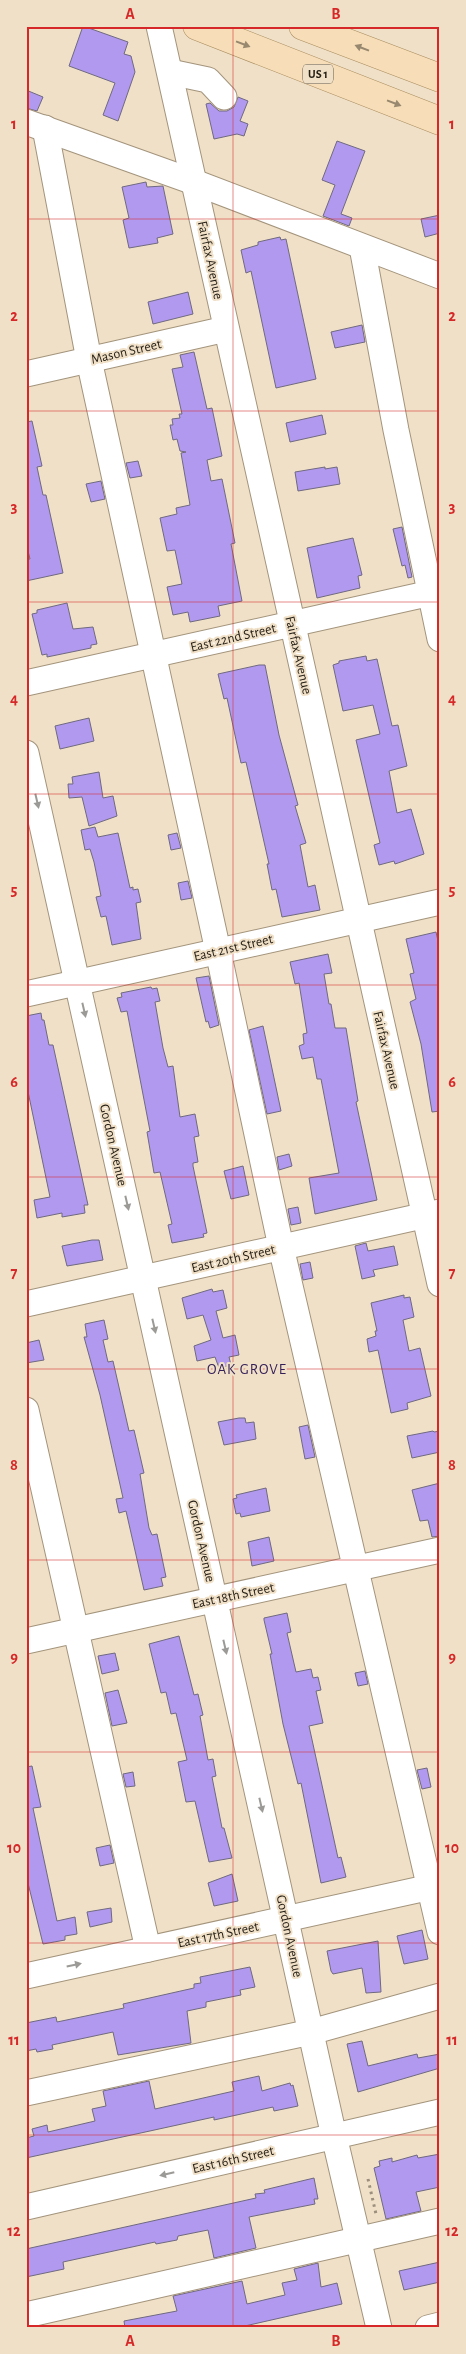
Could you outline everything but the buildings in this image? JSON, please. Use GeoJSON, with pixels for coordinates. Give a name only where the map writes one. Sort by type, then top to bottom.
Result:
{"type":"FeatureCollection","features":[{"type":"Feature","properties":{"kind":"main road","name":"US 1"},"geometry":{"type":"LineString","coordinates":[[197,26],[440,121]]}},
{"type":"Feature","properties":{"kind":"main road"},"geometry":{"type":"LineString","coordinates":[[303,26],[337,32],[440,78]]}},
{"type":"Feature","properties":{"kind":"street","name":"Fairfax Avenue"},"geometry":{"type":"LineString","coordinates":[[159,26],[358,919],[432,1213],[440,1284]]}},
{"type":"Feature","properties":{"kind":"street"},"geometry":{"type":"LineString","coordinates":[[170,72],[208,80],[224,97]]}},
{"type":"Feature","properties":{"kind":"street"},"geometry":{"type":"LineString","coordinates":[[36,125],[194,182],[440,276]]}},
{"type":"Feature","properties":{"kind":"street"},"geometry":{"type":"LineString","coordinates":[[36,125],[218,951],[281,1248],[356,1568],[435,1886],[440,1932]]}},
{"type":"Feature","properties":{"kind":"street"},"geometry":{"type":"LineString","coordinates":[[362,247],[396,430],[435,592],[440,639]]}},
{"type":"Feature","properties":{"kind":"street","name":"Mason Street"},"geometry":{"type":"LineString","coordinates":[[26,374],[226,329]]}},
{"type":"Feature","properties":{"kind":"street","name":"East 22nd Street"},"geometry":{"type":"LineString","coordinates":[[26,683],[435,592]]}},
{"type":"Feature","properties":{"kind":"street","name":"Gordon Avenue"},"geometry":{"type":"LineString","coordinates":[[26,753],[334,2136],[379,2328]]}},
{"type":"Feature","properties":{"kind":"street","name":"East 21st Street"},"geometry":{"type":"LineString","coordinates":[[26,994],[440,902]]}},
{"type":"Feature","properties":{"kind":"street","name":"East 20th Street"},"geometry":{"type":"LineString","coordinates":[[26,1304],[432,1213]]}},
{"type":"Feature","properties":{"kind":"street"},"geometry":{"type":"LineString","coordinates":[[26,1410],[148,1950]]}},
{"type":"Feature","properties":{"kind":"street","name":"East 18th Street"},"geometry":{"type":"LineString","coordinates":[[26,1641],[440,1550]]}},
{"type":"Feature","properties":{"kind":"street","name":"East 17th Street"},"geometry":{"type":"LineString","coordinates":[[26,1976],[435,1886]]}},
{"type":"Feature","properties":{"kind":"street"},"geometry":{"type":"LineString","coordinates":[[26,2093],[311,2032],[440,1996]]}},
{"type":"Feature","properties":{"kind":"street","name":"East 16th Street"},"geometry":{"type":"LineString","coordinates":[[26,2207],[440,2112]]}},
{"type":"Feature","properties":{"kind":"street"},"geometry":{"type":"LineString","coordinates":[[26,2315],[440,2221]]}},
{"type":"Feature","properties":{"kind":"street"},"geometry":{"type":"LineString","coordinates":[[428,2328],[440,2325]]}},
{"type":"Feature","properties":{"kind":"district","name":"OAK GROVE"},"geometry":{"type":"Point","coordinates":[247,1369]}}]}
